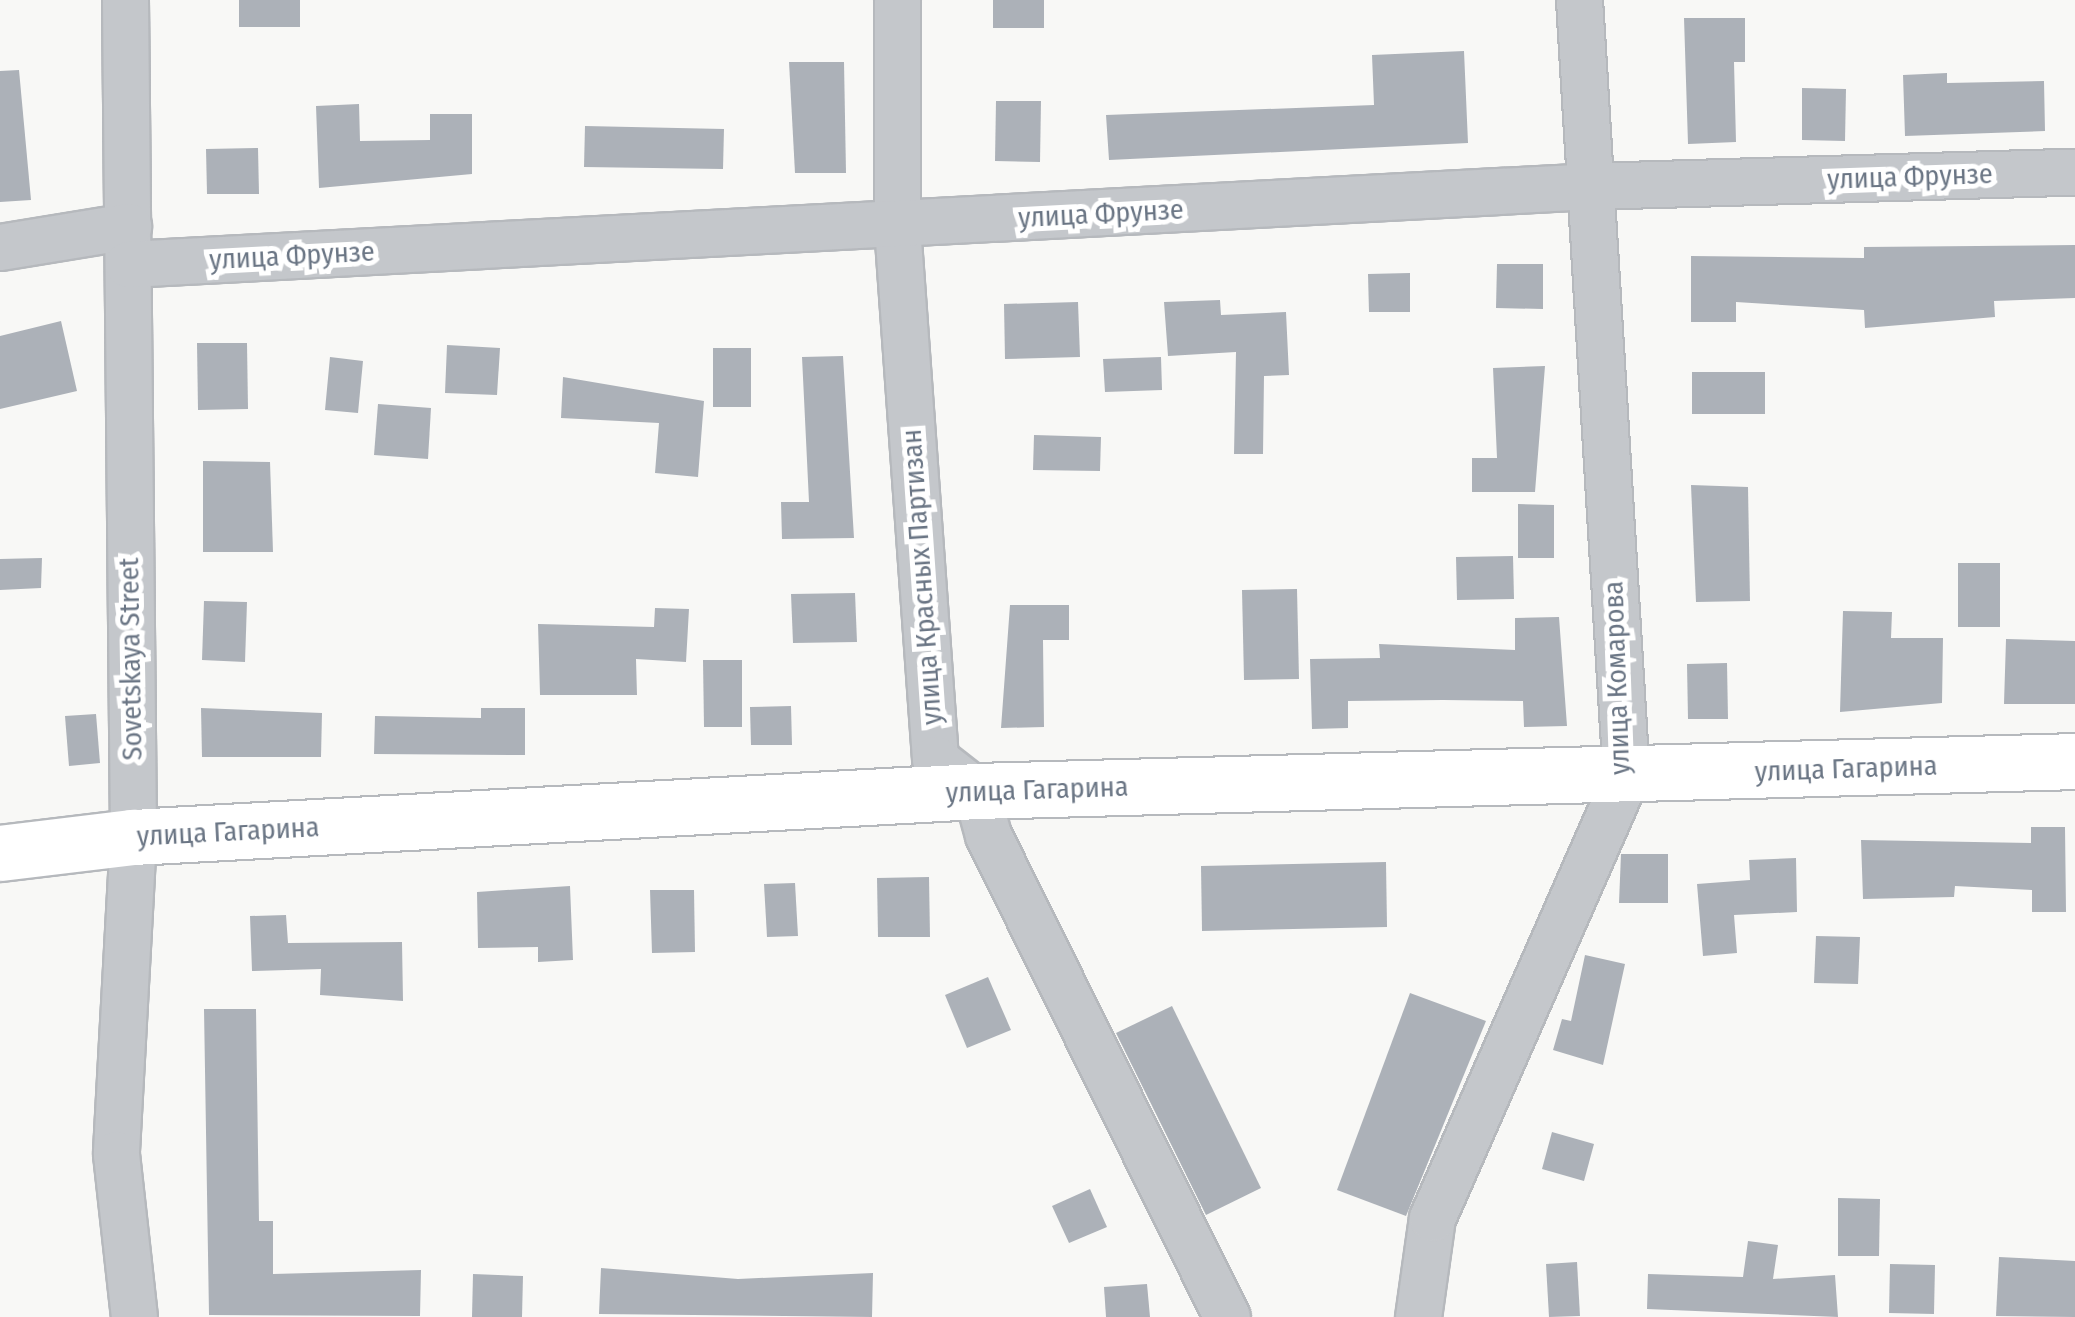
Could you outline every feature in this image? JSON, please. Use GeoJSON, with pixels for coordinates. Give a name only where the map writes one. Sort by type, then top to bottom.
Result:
{"type":"FeatureCollection","features":[{"type":"Feature","properties":{"kind":"main road","name":"улица Гагарина"},"geometry":{"type":"LineString","coordinates":[[0,854],[133,837],[976,791],[1626,777],[2075,761]]}},
{"type":"Feature","properties":{"kind":"street","name":"Sovetskaya Street"},"geometry":{"type":"LineString","coordinates":[[124,0],[133,837],[116,1154],[134,1317]]}},
{"type":"Feature","properties":{"kind":"street","name":"улица Красных Партизан"},"geometry":{"type":"LineString","coordinates":[[897,0],[897,226],[935,758],[976,791]]}},
{"type":"Feature","properties":{"kind":"street","name":"улица Комарова"},"geometry":{"type":"LineString","coordinates":[[1418,1317],[1432,1218],[1626,777],[1579,0]]}},
{"type":"Feature","properties":{"kind":"street","name":"улица Фрунзе"},"geometry":{"type":"LineString","coordinates":[[0,247],[897,226],[1590,186],[2075,172]]}},
{"type":"Feature","properties":{"kind":"street"},"geometry":{"type":"LineString","coordinates":[[976,791],[988,835],[1227,1317]]}},
{"type":"Feature","properties":{"kind":"building"},"geometry":{"type":"Polygon","coordinates":[[[239,0],[300,0],[300,27],[239,27],[239,0]]]}},
{"type":"Feature","properties":{"kind":"building"},"geometry":{"type":"Polygon","coordinates":[[[993,0],[1044,0],[1044,28],[993,28],[993,0]]]}},
{"type":"Feature","properties":{"kind":"building"},"geometry":{"type":"Polygon","coordinates":[[[1684,18],[1745,18],[1745,62],[1734,62],[1736,142],[1688,144],[1684,18]]]}},
{"type":"Feature","properties":{"kind":"building"},"geometry":{"type":"Polygon","coordinates":[[[1464,51],[1468,143],[1109,160],[1106,115],[1374,105],[1372,55],[1464,51]]]}},
{"type":"Feature","properties":{"kind":"building"},"geometry":{"type":"Polygon","coordinates":[[[789,62],[844,62],[846,173],[795,173],[789,62]]]}},
{"type":"Feature","properties":{"kind":"building"},"geometry":{"type":"Polygon","coordinates":[[[19,70],[31,200],[0,202],[0,71],[19,70]]]}},
{"type":"Feature","properties":{"kind":"building"},"geometry":{"type":"Polygon","coordinates":[[[1947,73],[1947,83],[2044,81],[2045,131],[1905,136],[1903,75],[1947,73]]]}},
{"type":"Feature","properties":{"kind":"building"},"geometry":{"type":"Polygon","coordinates":[[[1802,88],[1846,89],[1845,141],[1802,140],[1802,88]]]}},
{"type":"Feature","properties":{"kind":"building"},"geometry":{"type":"Polygon","coordinates":[[[996,101],[1041,101],[1040,162],[995,161],[996,101]]]}},
{"type":"Feature","properties":{"kind":"building"},"geometry":{"type":"Polygon","coordinates":[[[359,104],[360,141],[430,140],[430,114],[472,114],[472,174],[319,188],[316,106],[359,104]]]}},
{"type":"Feature","properties":{"kind":"building"},"geometry":{"type":"Polygon","coordinates":[[[585,126],[724,129],[723,169],[584,167],[585,126]]]}},
{"type":"Feature","properties":{"kind":"building"},"geometry":{"type":"Polygon","coordinates":[[[258,148],[259,194],[207,194],[206,149],[258,148]]]}},
{"type":"Feature","properties":{"kind":"building"},"geometry":{"type":"Polygon","coordinates":[[[2075,245],[2075,298],[1994,301],[1995,317],[1865,328],[1864,310],[1736,302],[1736,322],[1691,322],[1691,256],[1864,258],[1864,247],[2075,245]]]}},
{"type":"Feature","properties":{"kind":"building"},"geometry":{"type":"Polygon","coordinates":[[[1497,264],[1543,264],[1543,309],[1496,308],[1497,264]]]}},
{"type":"Feature","properties":{"kind":"building"},"geometry":{"type":"Polygon","coordinates":[[[1410,273],[1410,312],[1369,312],[1368,274],[1410,273]]]}},
{"type":"Feature","properties":{"kind":"building"},"geometry":{"type":"Polygon","coordinates":[[[1220,300],[1221,315],[1286,312],[1289,375],[1264,376],[1263,454],[1234,454],[1236,352],[1168,356],[1164,302],[1220,300]]]}},
{"type":"Feature","properties":{"kind":"building"},"geometry":{"type":"Polygon","coordinates":[[[1078,302],[1080,357],[1005,359],[1004,304],[1078,302]]]}},
{"type":"Feature","properties":{"kind":"building"},"geometry":{"type":"Polygon","coordinates":[[[61,321],[77,391],[0,409],[0,336],[61,321]]]}},
{"type":"Feature","properties":{"kind":"building"},"geometry":{"type":"Polygon","coordinates":[[[197,343],[247,343],[248,409],[198,410],[197,343]]]}},
{"type":"Feature","properties":{"kind":"building"},"geometry":{"type":"Polygon","coordinates":[[[447,345],[500,348],[497,395],[445,393],[447,345]]]}},
{"type":"Feature","properties":{"kind":"building"},"geometry":{"type":"Polygon","coordinates":[[[713,348],[751,348],[751,407],[713,407],[713,348]]]}},
{"type":"Feature","properties":{"kind":"building"},"geometry":{"type":"Polygon","coordinates":[[[843,356],[854,538],[782,539],[781,502],[809,502],[802,357],[843,356]]]}},
{"type":"Feature","properties":{"kind":"building"},"geometry":{"type":"Polygon","coordinates":[[[330,357],[363,361],[358,413],[325,410],[330,357]]]}},
{"type":"Feature","properties":{"kind":"building"},"geometry":{"type":"Polygon","coordinates":[[[1161,357],[1162,390],[1105,392],[1103,359],[1161,357]]]}},
{"type":"Feature","properties":{"kind":"building"},"geometry":{"type":"Polygon","coordinates":[[[1545,366],[1535,492],[1472,492],[1472,458],[1497,458],[1493,368],[1545,366]]]}},
{"type":"Feature","properties":{"kind":"building"},"geometry":{"type":"Polygon","coordinates":[[[1692,372],[1765,372],[1765,414],[1692,414],[1692,372]]]}},
{"type":"Feature","properties":{"kind":"building"},"geometry":{"type":"Polygon","coordinates":[[[563,377],[704,401],[698,477],[655,473],[659,423],[561,418],[563,377]]]}},
{"type":"Feature","properties":{"kind":"building"},"geometry":{"type":"Polygon","coordinates":[[[378,404],[431,408],[428,459],[374,455],[378,404]]]}},
{"type":"Feature","properties":{"kind":"building"},"geometry":{"type":"Polygon","coordinates":[[[1034,435],[1101,437],[1100,471],[1033,470],[1034,435]]]}},
{"type":"Feature","properties":{"kind":"building"},"geometry":{"type":"Polygon","coordinates":[[[203,461],[270,462],[273,552],[203,552],[203,461]]]}},
{"type":"Feature","properties":{"kind":"building"},"geometry":{"type":"Polygon","coordinates":[[[1691,485],[1748,487],[1750,601],[1696,602],[1691,485]]]}},
{"type":"Feature","properties":{"kind":"building"},"geometry":{"type":"Polygon","coordinates":[[[1518,504],[1554,505],[1554,558],[1518,558],[1518,504]]]}},
{"type":"Feature","properties":{"kind":"building"},"geometry":{"type":"Polygon","coordinates":[[[1513,556],[1514,599],[1457,600],[1456,557],[1513,556]]]}},
{"type":"Feature","properties":{"kind":"building"},"geometry":{"type":"Polygon","coordinates":[[[42,558],[41,588],[0,590],[0,559],[42,558]]]}},
{"type":"Feature","properties":{"kind":"building"},"geometry":{"type":"Polygon","coordinates":[[[1958,563],[2000,563],[2000,627],[1958,627],[1958,563]]]}},
{"type":"Feature","properties":{"kind":"building"},"geometry":{"type":"Polygon","coordinates":[[[1297,589],[1299,679],[1244,680],[1242,590],[1297,589]]]}},
{"type":"Feature","properties":{"kind":"building"},"geometry":{"type":"Polygon","coordinates":[[[855,593],[857,642],[793,643],[791,594],[855,593]]]}},
{"type":"Feature","properties":{"kind":"building"},"geometry":{"type":"Polygon","coordinates":[[[204,601],[247,602],[245,662],[202,660],[204,601]]]}},
{"type":"Feature","properties":{"kind":"building"},"geometry":{"type":"Polygon","coordinates":[[[1010,605],[1069,605],[1069,640],[1043,640],[1044,727],[1001,728],[1010,605]]]}},
{"type":"Feature","properties":{"kind":"building"},"geometry":{"type":"Polygon","coordinates":[[[655,608],[689,609],[686,662],[636,659],[637,695],[540,695],[538,624],[654,627],[655,608]]]}},
{"type":"Feature","properties":{"kind":"building"},"geometry":{"type":"Polygon","coordinates":[[[1843,611],[1892,612],[1891,638],[1943,638],[1942,703],[1840,712],[1843,611]]]}},
{"type":"Feature","properties":{"kind":"building"},"geometry":{"type":"Polygon","coordinates":[[[1559,617],[1567,726],[1524,727],[1523,701],[1348,701],[1348,728],[1312,729],[1310,659],[1380,658],[1379,644],[1515,650],[1515,618],[1559,617]]]}},
{"type":"Feature","properties":{"kind":"building"},"geometry":{"type":"Polygon","coordinates":[[[2006,639],[2075,641],[2075,704],[2004,704],[2006,639]]]}},
{"type":"Feature","properties":{"kind":"building"},"geometry":{"type":"Polygon","coordinates":[[[703,660],[742,660],[742,727],[704,727],[703,660]]]}},
{"type":"Feature","properties":{"kind":"building"},"geometry":{"type":"Polygon","coordinates":[[[1727,663],[1728,719],[1688,719],[1687,664],[1727,663]]]}},
{"type":"Feature","properties":{"kind":"building"},"geometry":{"type":"Polygon","coordinates":[[[791,706],[792,745],[751,745],[750,707],[791,706]]]}},
{"type":"Feature","properties":{"kind":"building"},"geometry":{"type":"Polygon","coordinates":[[[201,708],[322,713],[321,757],[202,757],[201,708]]]}},
{"type":"Feature","properties":{"kind":"building"},"geometry":{"type":"Polygon","coordinates":[[[481,708],[525,708],[525,755],[374,754],[375,716],[481,718],[481,708]]]}},
{"type":"Feature","properties":{"kind":"building"},"geometry":{"type":"Polygon","coordinates":[[[96,714],[100,763],[69,766],[65,716],[96,714]]]}},
{"type":"Feature","properties":{"kind":"building"},"geometry":{"type":"Polygon","coordinates":[[[2031,827],[2065,827],[2066,912],[2032,912],[2032,890],[1955,886],[1954,897],[1863,899],[1861,840],[2031,843],[2031,827]]]}},
{"type":"Feature","properties":{"kind":"building"},"geometry":{"type":"Polygon","coordinates":[[[1621,854],[1668,854],[1668,903],[1619,903],[1621,854]]]}},
{"type":"Feature","properties":{"kind":"building"},"geometry":{"type":"Polygon","coordinates":[[[1796,858],[1797,912],[1734,915],[1737,953],[1703,956],[1697,884],[1750,880],[1749,860],[1796,858]]]}},
{"type":"Feature","properties":{"kind":"building"},"geometry":{"type":"Polygon","coordinates":[[[1386,862],[1387,927],[1202,931],[1201,866],[1386,862]]]}},
{"type":"Feature","properties":{"kind":"building"},"geometry":{"type":"Polygon","coordinates":[[[929,877],[930,937],[878,937],[877,878],[929,877]]]}},
{"type":"Feature","properties":{"kind":"building"},"geometry":{"type":"Polygon","coordinates":[[[795,883],[798,936],[767,937],[764,884],[795,883]]]}},
{"type":"Feature","properties":{"kind":"building"},"geometry":{"type":"Polygon","coordinates":[[[570,886],[573,960],[538,962],[538,947],[478,948],[477,892],[570,886]]]}},
{"type":"Feature","properties":{"kind":"building"},"geometry":{"type":"Polygon","coordinates":[[[650,890],[694,890],[695,952],[652,953],[650,890]]]}},
{"type":"Feature","properties":{"kind":"building"},"geometry":{"type":"Polygon","coordinates":[[[286,915],[288,943],[402,942],[403,1001],[320,995],[321,969],[252,971],[250,916],[286,915]]]}},
{"type":"Feature","properties":{"kind":"building"},"geometry":{"type":"Polygon","coordinates":[[[1816,936],[1860,937],[1858,984],[1814,983],[1816,936]]]}},
{"type":"Feature","properties":{"kind":"building"},"geometry":{"type":"Polygon","coordinates":[[[1585,955],[1625,964],[1603,1065],[1553,1050],[1562,1019],[1571,1021],[1585,955]]]}},
{"type":"Feature","properties":{"kind":"building"},"geometry":{"type":"Polygon","coordinates":[[[988,977],[1011,1030],[967,1048],[945,995],[988,977]]]}},
{"type":"Feature","properties":{"kind":"building"},"geometry":{"type":"Polygon","coordinates":[[[1410,993],[1486,1021],[1406,1216],[1337,1190],[1410,993]]]}},
{"type":"Feature","properties":{"kind":"building"},"geometry":{"type":"Polygon","coordinates":[[[1172,1006],[1261,1188],[1206,1215],[1116,1033],[1172,1006]]]}},
{"type":"Feature","properties":{"kind":"building"},"geometry":{"type":"Polygon","coordinates":[[[204,1009],[256,1009],[259,1221],[273,1221],[273,1274],[421,1270],[420,1316],[209,1315],[204,1009]]]}},
{"type":"Feature","properties":{"kind":"building"},"geometry":{"type":"Polygon","coordinates":[[[1552,1132],[1594,1144],[1584,1181],[1542,1169],[1552,1132]]]}},
{"type":"Feature","properties":{"kind":"building"},"geometry":{"type":"Polygon","coordinates":[[[1090,1189],[1107,1227],[1069,1243],[1052,1206],[1090,1189]]]}},
{"type":"Feature","properties":{"kind":"building"},"geometry":{"type":"Polygon","coordinates":[[[1838,1198],[1880,1199],[1879,1256],[1838,1256],[1838,1198]]]}},
{"type":"Feature","properties":{"kind":"building"},"geometry":{"type":"Polygon","coordinates":[[[1748,1241],[1778,1245],[1773,1279],[1835,1275],[1838,1317],[1647,1309],[1648,1274],[1743,1277],[1748,1241]]]}},
{"type":"Feature","properties":{"kind":"building"},"geometry":{"type":"Polygon","coordinates":[[[1999,1257],[2075,1261],[2075,1317],[1996,1316],[1999,1257]]]}},
{"type":"Feature","properties":{"kind":"building"},"geometry":{"type":"Polygon","coordinates":[[[1577,1262],[1580,1316],[1549,1317],[1546,1264],[1577,1262]]]}},
{"type":"Feature","properties":{"kind":"building"},"geometry":{"type":"Polygon","coordinates":[[[1890,1264],[1935,1265],[1934,1314],[1889,1313],[1890,1264]]]}},
{"type":"Feature","properties":{"kind":"building"},"geometry":{"type":"Polygon","coordinates":[[[601,1268],[738,1279],[873,1273],[872,1317],[599,1314],[601,1268]]]}},
{"type":"Feature","properties":{"kind":"building"},"geometry":{"type":"Polygon","coordinates":[[[473,1274],[523,1276],[522,1317],[472,1317],[473,1274]]]}},
{"type":"Feature","properties":{"kind":"building"},"geometry":{"type":"Polygon","coordinates":[[[1147,1284],[1150,1317],[1106,1317],[1104,1287],[1147,1284]]]}}]}
